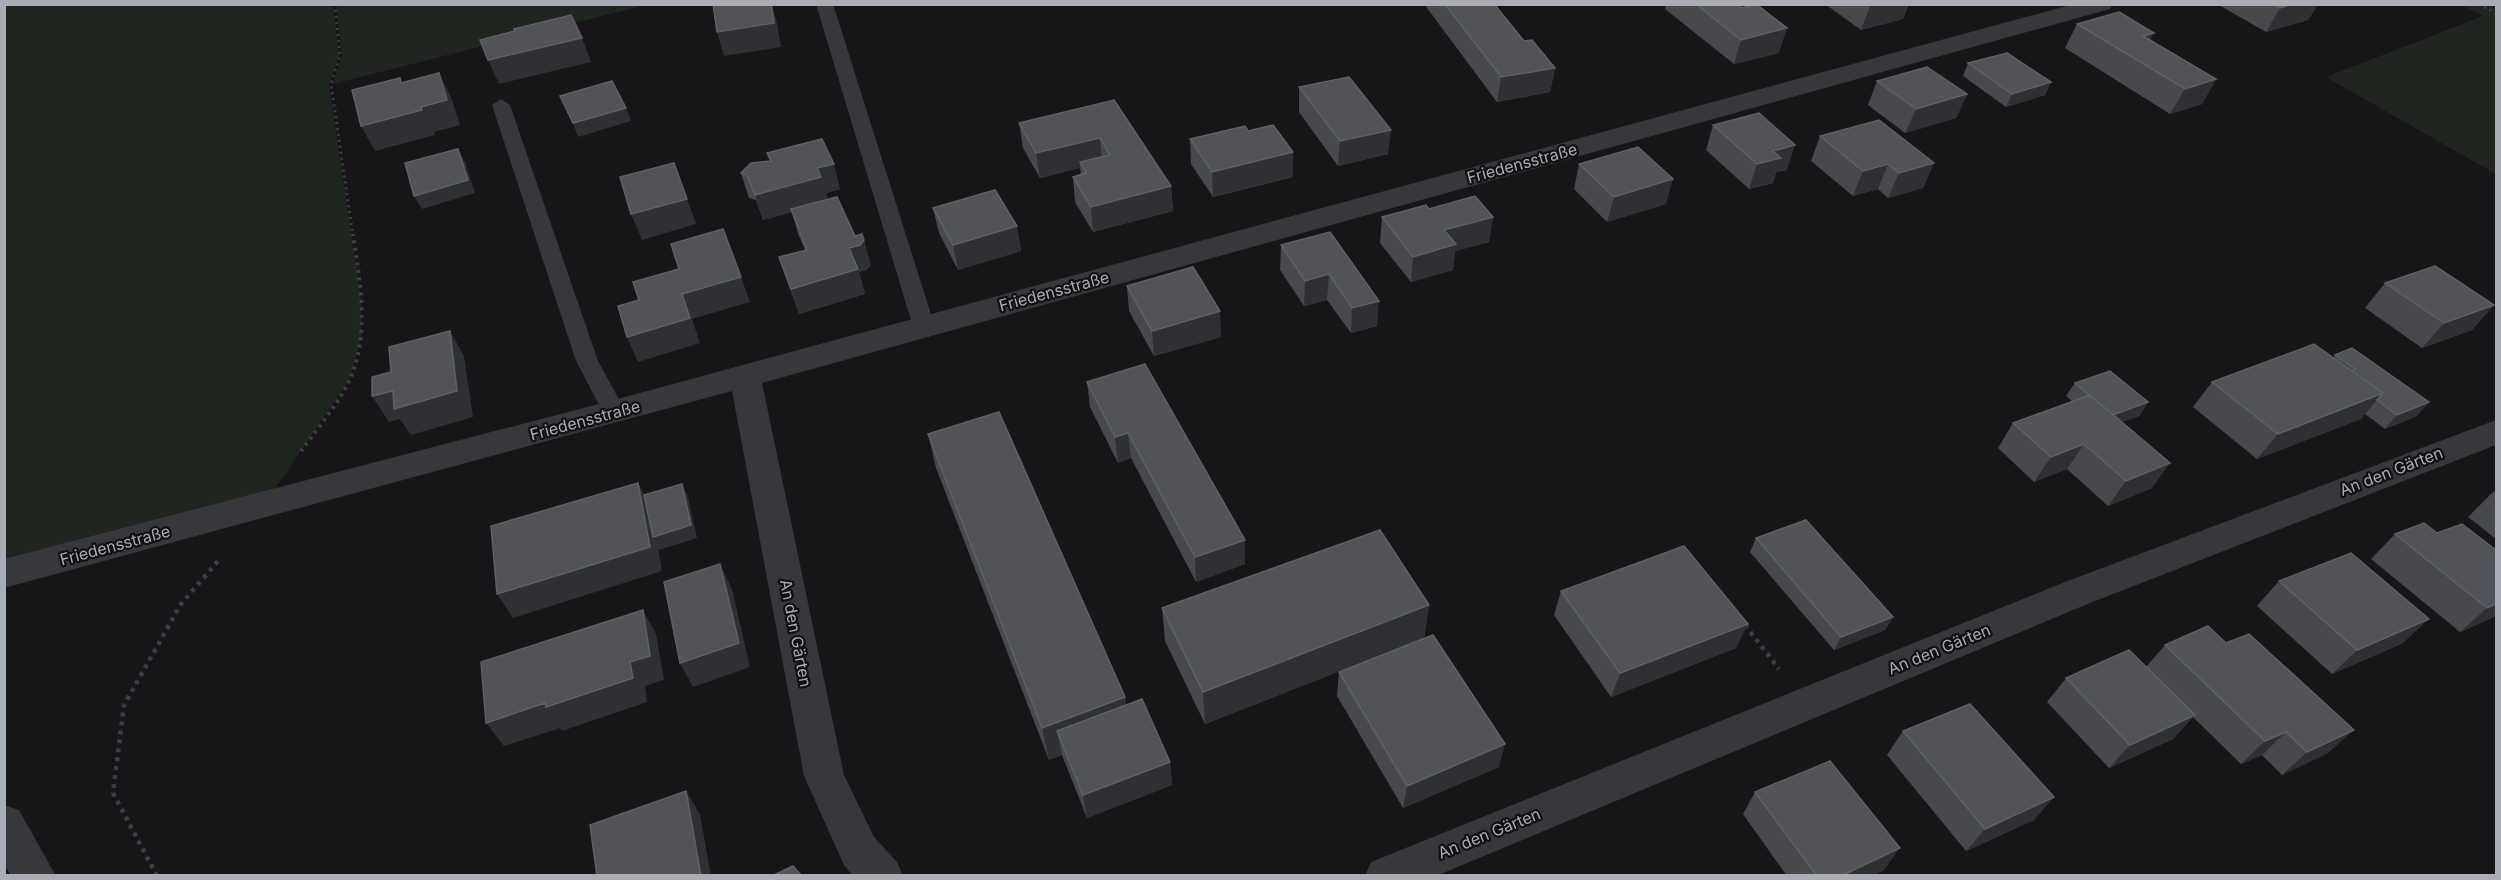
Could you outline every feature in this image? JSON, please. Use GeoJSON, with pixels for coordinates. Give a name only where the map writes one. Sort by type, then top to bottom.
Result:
{"type":"FeatureCollection","features":[{"type":"Feature","properties":{"kind":"street","name":"Friedensstraße"},"geometry":{"type":"LineString","coordinates":[[4,574],[614,412],[2102,4]]}},
{"type":"Feature","properties":{"kind":"street","name":"An den Gärten"},"geometry":{"type":"LineString","coordinates":[[745,376],[824,776],[859,851],[882,876]]}},
{"type":"Feature","properties":{"kind":"street","name":"An den Gärten"},"geometry":{"type":"LineString","coordinates":[[1386,876],[1806,702],[2379,475],[2496,432]]}},
{"type":"Feature","properties":{"kind":"street"},"geometry":{"type":"LineString","coordinates":[[4,824],[35,876]]}},
{"type":"Feature","properties":{"kind":"lane"},"geometry":{"type":"LineString","coordinates":[[824,4],[924,327]]}},
{"type":"Feature","properties":{"kind":"lane"},"geometry":{"type":"LineString","coordinates":[[501,105],[587,361],[614,412]]}},
{"type":"Feature","properties":{"kind":"path"},"geometry":{"type":"LineString","coordinates":[[157,876],[113,794],[124,705],[182,604],[264,506],[350,380],[362,338],[362,299],[331,84],[340,55],[335,4]]}},
{"type":"Feature","properties":{"kind":"path"},"geometry":{"type":"LineString","coordinates":[[2479,4],[2496,13]]}},
{"type":"Feature","properties":{"kind":"path"},"geometry":{"type":"LineString","coordinates":[[1742,622],[1806,702]]}},
{"type":"Feature","properties":{"kind":"shaded area"},"geometry":{"type":"Polygon","coordinates":[[[5,5],[333,5],[339,55],[329,85],[361,299],[361,338],[349,380],[264,505],[5,572],[5,5]]]}},
{"type":"Feature","properties":{"kind":"shaded area"},"geometry":{"type":"Polygon","coordinates":[[[336,5],[646,5],[333,84],[342,55],[336,5]]]}},
{"type":"Feature","properties":{"kind":"shaded area"},"geometry":{"type":"Polygon","coordinates":[[[2461,5],[2496,5],[2496,174],[2326,77],[2483,16],[2461,5]]]}},
{"type":"Feature","properties":{"kind":"building"},"geometry":{"type":"Polygon","coordinates":[[[713,4],[771,4],[774,23],[717,32],[713,4]]]}},
{"type":"Feature","properties":{"kind":"building"},"geometry":{"type":"Polygon","coordinates":[[[1445,4],[1494,4],[1524,41],[1532,40],[1555,68],[1501,77],[1445,4]]]}},
{"type":"Feature","properties":{"kind":"building"},"geometry":{"type":"Polygon","coordinates":[[[1696,4],[1738,4],[1742,8],[1756,4],[1787,28],[1741,40],[1696,4]]]}},
{"type":"Feature","properties":{"kind":"building"},"geometry":{"type":"Polygon","coordinates":[[[2274,4],[2292,4],[2280,8],[2274,4]]]}},
{"type":"Feature","properties":{"kind":"building"},"geometry":{"type":"Polygon","coordinates":[[[2119,12],[2154,33],[2143,36],[2216,79],[2185,89],[2077,24],[2119,12]]]}},
{"type":"Feature","properties":{"kind":"building"},"geometry":{"type":"Polygon","coordinates":[[[571,15],[582,38],[488,60],[480,40],[571,15]]]}},
{"type":"Feature","properties":{"kind":"building"},"geometry":{"type":"Polygon","coordinates":[[[2007,53],[2051,82],[2012,94],[1968,63],[2007,53]]]}},
{"type":"Feature","properties":{"kind":"building"},"geometry":{"type":"Polygon","coordinates":[[[1927,67],[1967,94],[1916,109],[1877,81],[1927,67]]]}},
{"type":"Feature","properties":{"kind":"building"},"geometry":{"type":"Polygon","coordinates":[[[439,73],[447,100],[421,107],[422,110],[361,126],[352,90],[400,78],[401,83],[439,73]]]}},
{"type":"Feature","properties":{"kind":"building"},"geometry":{"type":"Polygon","coordinates":[[[1349,77],[1391,130],[1340,141],[1299,87],[1349,77]]]}},
{"type":"Feature","properties":{"kind":"building"},"geometry":{"type":"Polygon","coordinates":[[[612,81],[626,108],[573,123],[560,96],[612,81]]]}},
{"type":"Feature","properties":{"kind":"building"},"geometry":{"type":"Polygon","coordinates":[[[1114,100],[1171,186],[1091,207],[1073,177],[1086,173],[1080,162],[1110,155],[1100,138],[1036,153],[1019,123],[1114,100]]]}},
{"type":"Feature","properties":{"kind":"building"},"geometry":{"type":"Polygon","coordinates":[[[1759,113],[1795,145],[1773,151],[1781,158],[1757,164],[1713,125],[1759,113]]]}},
{"type":"Feature","properties":{"kind":"building"},"geometry":{"type":"Polygon","coordinates":[[[1879,120],[1934,163],[1899,173],[1888,164],[1863,171],[1820,136],[1879,120]]]}},
{"type":"Feature","properties":{"kind":"building"},"geometry":{"type":"Polygon","coordinates":[[[1273,125],[1293,152],[1212,172],[1190,139],[1245,126],[1248,131],[1273,125]]]}},
{"type":"Feature","properties":{"kind":"building"},"geometry":{"type":"Polygon","coordinates":[[[822,139],[834,164],[817,168],[821,177],[755,195],[747,175],[741,173],[751,163],[771,161],[767,153],[822,139]]]}},
{"type":"Feature","properties":{"kind":"building"},"geometry":{"type":"Polygon","coordinates":[[[1638,147],[1673,179],[1614,197],[1579,164],[1638,147]]]}},
{"type":"Feature","properties":{"kind":"building"},"geometry":{"type":"Polygon","coordinates":[[[458,149],[468,180],[414,196],[405,163],[458,149]]]}},
{"type":"Feature","properties":{"kind":"building"},"geometry":{"type":"Polygon","coordinates":[[[674,163],[687,199],[631,214],[620,177],[674,163]]]}},
{"type":"Feature","properties":{"kind":"building"},"geometry":{"type":"Polygon","coordinates":[[[995,190],[1017,226],[953,245],[933,208],[995,190]]]}},
{"type":"Feature","properties":{"kind":"building"},"geometry":{"type":"Polygon","coordinates":[[[1475,196],[1493,217],[1444,230],[1456,244],[1413,257],[1382,217],[1426,205],[1429,209],[1475,196]]]}},
{"type":"Feature","properties":{"kind":"building"},"geometry":{"type":"Polygon","coordinates":[[[837,197],[855,236],[862,234],[864,240],[860,245],[849,248],[858,269],[791,289],[779,257],[807,250],[791,209],[837,197]]]}},
{"type":"Feature","properties":{"kind":"building"},"geometry":{"type":"Polygon","coordinates":[[[723,229],[741,277],[682,294],[690,318],[627,337],[618,306],[639,300],[633,282],[679,269],[671,244],[723,229]]]}},
{"type":"Feature","properties":{"kind":"building"},"geometry":{"type":"Polygon","coordinates":[[[1330,232],[1379,301],[1352,308],[1329,274],[1305,281],[1281,245],[1330,232]]]}},
{"type":"Feature","properties":{"kind":"building"},"geometry":{"type":"Polygon","coordinates":[[[2435,266],[2494,305],[2444,323],[2385,283],[2435,266]]]}},
{"type":"Feature","properties":{"kind":"building"},"geometry":{"type":"Polygon","coordinates":[[[1193,267],[1220,311],[1152,331],[1127,286],[1193,267]]]}},
{"type":"Feature","properties":{"kind":"building"},"geometry":{"type":"Polygon","coordinates":[[[450,331],[457,391],[394,409],[393,391],[372,396],[372,377],[391,372],[389,347],[450,331]]]}},
{"type":"Feature","properties":{"kind":"building"},"geometry":{"type":"Polygon","coordinates":[[[2314,344],[2383,393],[2278,434],[2212,382],[2314,344]]]}},
{"type":"Feature","properties":{"kind":"building"},"geometry":{"type":"Polygon","coordinates":[[[2352,348],[2429,402],[2397,415],[2377,400],[2383,393],[2352,371],[2355,369],[2335,355],[2352,348]]]}},
{"type":"Feature","properties":{"kind":"building"},"geometry":{"type":"Polygon","coordinates":[[[1145,364],[1245,540],[1195,557],[1128,433],[1115,437],[1087,382],[1145,364]]]}},
{"type":"Feature","properties":{"kind":"building"},"geometry":{"type":"Polygon","coordinates":[[[2110,371],[2148,402],[2113,415],[2075,383],[2110,371]]]}},
{"type":"Feature","properties":{"kind":"building"},"geometry":{"type":"Polygon","coordinates":[[[2090,395],[2170,463],[2126,481],[2084,444],[2051,457],[2013,423],[2090,395]]]}},
{"type":"Feature","properties":{"kind":"building"},"geometry":{"type":"Polygon","coordinates":[[[999,412],[1125,697],[1042,728],[928,434],[999,412]]]}},
{"type":"Feature","properties":{"kind":"building"},"geometry":{"type":"Polygon","coordinates":[[[638,483],[650,547],[497,594],[491,526],[638,483]]]}},
{"type":"Feature","properties":{"kind":"building"},"geometry":{"type":"Polygon","coordinates":[[[682,484],[691,525],[653,537],[644,495],[682,484]]]}},
{"type":"Feature","properties":{"kind":"building"},"geometry":{"type":"Polygon","coordinates":[[[1806,520],[1893,617],[1841,637],[1756,538],[1806,520]]]}},
{"type":"Feature","properties":{"kind":"building"},"geometry":{"type":"Polygon","coordinates":[[[2424,523],[2437,533],[2462,524],[2496,550],[2496,604],[2487,608],[2395,534],[2424,523]]]}},
{"type":"Feature","properties":{"kind":"building"},"geometry":{"type":"Polygon","coordinates":[[[1380,530],[1429,605],[1203,692],[1162,608],[1380,530]]]}},
{"type":"Feature","properties":{"kind":"building"},"geometry":{"type":"Polygon","coordinates":[[[1684,546],[1748,624],[1620,673],[1561,591],[1684,546]]]}},
{"type":"Feature","properties":{"kind":"building"},"geometry":{"type":"Polygon","coordinates":[[[2351,553],[2429,619],[2357,650],[2279,581],[2351,553]]]}},
{"type":"Feature","properties":{"kind":"building"},"geometry":{"type":"Polygon","coordinates":[[[720,564],[739,643],[680,663],[664,582],[720,564]]]}},
{"type":"Feature","properties":{"kind":"building"},"geometry":{"type":"Polygon","coordinates":[[[643,610],[650,656],[630,662],[633,678],[546,707],[545,703],[486,723],[481,662],[643,610]]]}},
{"type":"Feature","properties":{"kind":"building"},"geometry":{"type":"Polygon","coordinates":[[[2208,626],[2226,643],[2249,634],[2354,730],[2307,752],[2286,732],[2265,741],[2165,645],[2208,626]]]}},
{"type":"Feature","properties":{"kind":"building"},"geometry":{"type":"Polygon","coordinates":[[[1433,635],[1505,744],[1407,786],[1339,672],[1433,635]]]}},
{"type":"Feature","properties":{"kind":"building"},"geometry":{"type":"Polygon","coordinates":[[[2129,650],[2195,715],[2130,745],[2066,678],[2129,650]]]}},
{"type":"Feature","properties":{"kind":"building"},"geometry":{"type":"Polygon","coordinates":[[[1142,699],[1170,762],[1083,795],[1057,731],[1142,699]]]}},
{"type":"Feature","properties":{"kind":"building"},"geometry":{"type":"Polygon","coordinates":[[[1970,704],[2054,797],[1985,829],[1903,731],[1970,704]]]}},
{"type":"Feature","properties":{"kind":"building"},"geometry":{"type":"Polygon","coordinates":[[[1830,761],[1900,848],[1841,876],[1817,876],[1755,792],[1830,761]]]}},
{"type":"Feature","properties":{"kind":"building"},"geometry":{"type":"Polygon","coordinates":[[[686,791],[701,876],[597,876],[590,825],[686,791]]]}},
{"type":"Feature","properties":{"kind":"building"},"geometry":{"type":"Polygon","coordinates":[[[793,866],[802,876],[772,876],[793,866]]]}}]}
